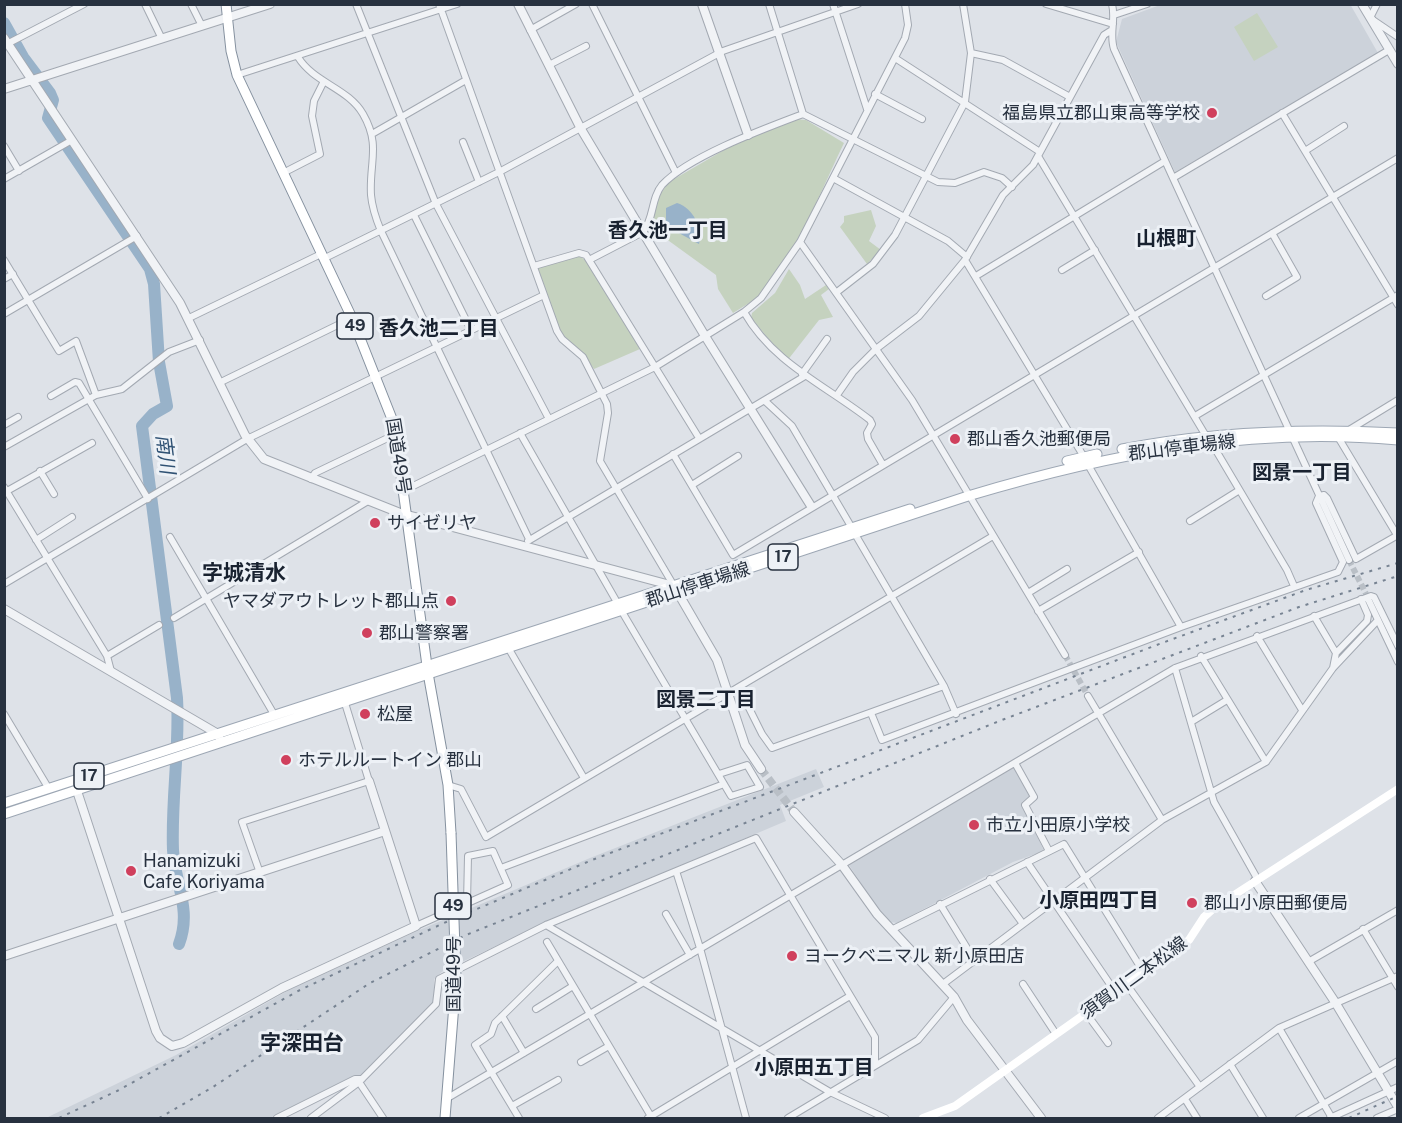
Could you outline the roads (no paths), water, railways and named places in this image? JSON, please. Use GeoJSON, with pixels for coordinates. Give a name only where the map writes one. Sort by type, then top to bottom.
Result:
{"type":"FeatureCollection","features":[{"type":"Feature","properties":{"kind":"main road","name":"国道49号"},"geometry":{"type":"LineString","coordinates":[[226,4],[237,75],[352,318],[390,409],[396,434],[428,669],[448,784],[456,979],[445,1119]]}},
{"type":"Feature","properties":{"kind":"main road","name":"郡山停車場線"},"geometry":{"type":"LineString","coordinates":[[184,750],[276,717],[967,493],[1085,460],[1170,440],[1349,430],[1398,433]]}},
{"type":"Feature","properties":{"kind":"main road","name":"郡山停車場線"},"geometry":{"type":"LineString","coordinates":[[1290,433],[1398,440]]}},
{"type":"Feature","properties":{"kind":"main road","name":"郡山停車場線"},"geometry":{"type":"LineString","coordinates":[[220,738],[345,703],[428,669]]}},
{"type":"Feature","properties":{"kind":"main road","name":"17"},"geometry":{"type":"LineString","coordinates":[[4,803],[173,749],[184,750]]}},
{"type":"Feature","properties":{"kind":"main road","name":"17"},"geometry":{"type":"LineString","coordinates":[[4,814],[172,760],[184,750]]}},
{"type":"Feature","properties":{"kind":"main road","name":"須賀川二本松線"},"geometry":{"type":"LineString","coordinates":[[923,1119],[955,1106],[1189,940],[1204,917],[1214,908],[1398,789]]}},
{"type":"Feature","properties":{"kind":"street"},"geometry":{"type":"LineString","coordinates":[[84,4],[5,42],[137,236],[189,318],[247,439],[264,459],[408,515],[527,543],[675,589]]}},
{"type":"Feature","properties":{"kind":"street"},"geometry":{"type":"LineString","coordinates":[[145,4],[162,39]]}},
{"type":"Feature","properties":{"kind":"street"},"geometry":{"type":"LineString","coordinates":[[191,4],[202,26]]}},
{"type":"Feature","properties":{"kind":"street"},"geometry":{"type":"LineString","coordinates":[[4,89],[270,4]]}},
{"type":"Feature","properties":{"kind":"street"},"geometry":{"type":"LineString","coordinates":[[357,4],[366,34],[436,204],[549,419]]}},
{"type":"Feature","properties":{"kind":"street"},"geometry":{"type":"LineString","coordinates":[[237,75],[298,57],[440,7],[457,4]]}},
{"type":"Feature","properties":{"kind":"street"},"geometry":{"type":"LineString","coordinates":[[518,4],[581,129],[705,336],[811,506]]}},
{"type":"Feature","properties":{"kind":"street"},"geometry":{"type":"LineString","coordinates":[[530,30],[576,4]]}},
{"type":"Feature","properties":{"kind":"street"},"geometry":{"type":"LineString","coordinates":[[592,4],[676,173]]}},
{"type":"Feature","properties":{"kind":"street"},"geometry":{"type":"LineString","coordinates":[[702,4],[748,135]]}},
{"type":"Feature","properties":{"kind":"street"},"geometry":{"type":"LineString","coordinates":[[769,4],[803,114],[926,176],[949,184],[984,172],[995,175],[1012,187]]}},
{"type":"Feature","properties":{"kind":"street"},"geometry":{"type":"LineString","coordinates":[[833,4],[867,109]]}},
{"type":"Feature","properties":{"kind":"street"},"geometry":{"type":"LineString","coordinates":[[189,318],[436,204],[581,129],[719,53],[858,4]]}},
{"type":"Feature","properties":{"kind":"street"},"geometry":{"type":"LineString","coordinates":[[403,491],[655,367],[744,312],[773,285],[800,242],[895,58],[907,31],[905,4]]}},
{"type":"Feature","properties":{"kind":"street"},"geometry":{"type":"LineString","coordinates":[[837,292],[873,264],[904,218],[965,102],[971,53],[963,4]]}},
{"type":"Feature","properties":{"kind":"street"},"geometry":{"type":"LineString","coordinates":[[1046,4],[1112,27]]}},
{"type":"Feature","properties":{"kind":"street"},"geometry":{"type":"LineString","coordinates":[[1112,4],[1114,15],[1111,40],[1116,57],[1349,560]]}},
{"type":"Feature","properties":{"kind":"street"},"geometry":{"type":"LineString","coordinates":[[1114,15],[1147,4]]}},
{"type":"Feature","properties":{"kind":"street"},"geometry":{"type":"LineString","coordinates":[[1362,4],[1398,64]]}},
{"type":"Feature","properties":{"kind":"street"},"geometry":{"type":"LineString","coordinates":[[1370,18],[1377,4]]}},
{"type":"Feature","properties":{"kind":"street"},"geometry":{"type":"LineString","coordinates":[[440,7],[562,339],[584,357],[603,394],[608,413],[600,461],[717,660],[746,745],[761,769]]}},
{"type":"Feature","properties":{"kind":"street"},"geometry":{"type":"LineString","coordinates":[[1370,18],[1398,37]]}},
{"type":"Feature","properties":{"kind":"street"},"geometry":{"type":"LineString","coordinates":[[837,395],[853,372],[876,349],[919,316],[966,258],[1003,195],[1033,165],[1104,35],[1112,27]]}},
{"type":"Feature","properties":{"kind":"street"},"geometry":{"type":"LineString","coordinates":[[549,65],[586,46]]}},
{"type":"Feature","properties":{"kind":"street"},"geometry":{"type":"LineString","coordinates":[[1173,178],[1389,50]]}},
{"type":"Feature","properties":{"kind":"street"},"geometry":{"type":"LineString","coordinates":[[971,53],[1003,60],[1070,97]]}},
{"type":"Feature","properties":{"kind":"street"},"geometry":{"type":"LineString","coordinates":[[298,57],[323,83],[355,103],[372,134],[375,152],[371,198],[381,231],[486,451],[527,543]]}},
{"type":"Feature","properties":{"kind":"street"},"geometry":{"type":"LineString","coordinates":[[895,58],[965,102],[1039,154],[1287,570],[1294,586]]}},
{"type":"Feature","properties":{"kind":"street"},"geometry":{"type":"LineString","coordinates":[[372,134],[466,81]]}},
{"type":"Feature","properties":{"kind":"street"},"geometry":{"type":"LineString","coordinates":[[283,173],[320,154],[312,112],[323,83]]}},
{"type":"Feature","properties":{"kind":"street"},"geometry":{"type":"LineString","coordinates":[[876,94],[922,118]]}},
{"type":"Feature","properties":{"kind":"street"},"geometry":{"type":"LineString","coordinates":[[1282,113],[1395,296],[1398,305]]}},
{"type":"Feature","properties":{"kind":"street"},"geometry":{"type":"LineString","coordinates":[[589,260],[643,232],[648,226],[661,187],[676,173],[748,135],[803,114]]}},
{"type":"Feature","properties":{"kind":"street"},"geometry":{"type":"LineString","coordinates":[[1305,152],[1344,126]]}},
{"type":"Feature","properties":{"kind":"street"},"geometry":{"type":"LineString","coordinates":[[4,179],[72,140]]}},
{"type":"Feature","properties":{"kind":"street"},"geometry":{"type":"LineString","coordinates":[[463,142],[478,182]]}},
{"type":"Feature","properties":{"kind":"street"},"geometry":{"type":"LineString","coordinates":[[4,146],[19,171]]}},
{"type":"Feature","properties":{"kind":"street"},"geometry":{"type":"LineString","coordinates":[[673,454],[733,555],[811,506],[1035,376],[1398,158]]}},
{"type":"Feature","properties":{"kind":"street"},"geometry":{"type":"LineString","coordinates":[[976,276],[1165,161]]}},
{"type":"Feature","properties":{"kind":"street"},"geometry":{"type":"LineString","coordinates":[[833,178],[948,241],[966,258],[1181,627]]}},
{"type":"Feature","properties":{"kind":"street"},"geometry":{"type":"LineString","coordinates":[[414,215],[471,330]]}},
{"type":"Feature","properties":{"kind":"street"},"geometry":{"type":"LineString","coordinates":[[1266,296],[1298,277],[1272,233]]}},
{"type":"Feature","properties":{"kind":"street"},"geometry":{"type":"LineString","coordinates":[[4,314],[137,236]]}},
{"type":"Feature","properties":{"kind":"street"},"geometry":{"type":"LineString","coordinates":[[800,242],[837,292],[933,435],[1065,655]]}},
{"type":"Feature","properties":{"kind":"street"},"geometry":{"type":"LineString","coordinates":[[1062,270],[1095,250]]}},
{"type":"Feature","properties":{"kind":"street"},"geometry":{"type":"LineString","coordinates":[[534,266],[579,253],[586,255],[699,438]]}},
{"type":"Feature","properties":{"kind":"street"},"geometry":{"type":"LineString","coordinates":[[4,260],[59,351],[76,341],[96,395]]}},
{"type":"Feature","properties":{"kind":"street"},"geometry":{"type":"LineString","coordinates":[[4,279],[13,274]]}},
{"type":"Feature","properties":{"kind":"street"},"geometry":{"type":"LineString","coordinates":[[4,584],[247,439],[544,295]]}},
{"type":"Feature","properties":{"kind":"street"},"geometry":{"type":"LineString","coordinates":[[1195,416],[1395,296]]}},
{"type":"Feature","properties":{"kind":"street"},"geometry":{"type":"LineString","coordinates":[[744,312],[766,345],[804,375],[837,395],[870,420],[872,424],[867,433],[868,439],[884,465]]}},
{"type":"Feature","properties":{"kind":"street"},"geometry":{"type":"LineString","coordinates":[[221,382],[352,318]]}},
{"type":"Feature","properties":{"kind":"street"},"geometry":{"type":"LineString","coordinates":[[527,543],[566,517],[752,409],[804,375],[826,339]]}},
{"type":"Feature","properties":{"kind":"street"},"geometry":{"type":"LineString","coordinates":[[4,447],[96,395],[122,389],[170,352],[201,340]]}},
{"type":"Feature","properties":{"kind":"street"},"geometry":{"type":"LineString","coordinates":[[51,396],[76,382],[148,500]]}},
{"type":"Feature","properties":{"kind":"street"},"geometry":{"type":"LineString","coordinates":[[1349,430],[1398,400]]}},
{"type":"Feature","properties":{"kind":"street"},"geometry":{"type":"LineString","coordinates":[[765,401],[792,426],[944,686],[956,714]]}},
{"type":"Feature","properties":{"kind":"street"},"geometry":{"type":"LineString","coordinates":[[4,425],[18,417]]}},
{"type":"Feature","properties":{"kind":"street"},"geometry":{"type":"LineString","coordinates":[[311,479],[315,473],[396,434]]}},
{"type":"Feature","properties":{"kind":"street"},"geometry":{"type":"LineString","coordinates":[[520,434],[566,517],[731,796],[760,787],[747,765],[720,774]]}},
{"type":"Feature","properties":{"kind":"street"},"geometry":{"type":"LineString","coordinates":[[871,713],[882,740],[956,714],[1181,627],[1338,572],[1349,560],[1397,535],[1338,437]]}},
{"type":"Feature","properties":{"kind":"street"},"geometry":{"type":"LineString","coordinates":[[92,443],[6,489],[107,656],[111,671]]}},
{"type":"Feature","properties":{"kind":"street"},"geometry":{"type":"LineString","coordinates":[[692,485],[738,456]]}},
{"type":"Feature","properties":{"kind":"street"},"geometry":{"type":"LineString","coordinates":[[40,471],[54,494]]}},
{"type":"Feature","properties":{"kind":"street"},"geometry":{"type":"LineString","coordinates":[[1190,521],[1238,491]]}},
{"type":"Feature","properties":{"kind":"street"},"geometry":{"type":"LineString","coordinates":[[174,618],[368,501]]}},
{"type":"Feature","properties":{"kind":"street"},"geometry":{"type":"LineString","coordinates":[[36,540],[72,517]]}},
{"type":"Feature","properties":{"kind":"street"},"geometry":{"type":"LineString","coordinates":[[448,784],[460,789],[486,837],[993,536]]}},
{"type":"Feature","properties":{"kind":"street"},"geometry":{"type":"LineString","coordinates":[[170,537],[276,717]]}},
{"type":"Feature","properties":{"kind":"street"},"geometry":{"type":"LineString","coordinates":[[1038,611],[1138,552]]}},
{"type":"Feature","properties":{"kind":"street"},"geometry":{"type":"LineString","coordinates":[[1028,593],[1067,569]]}},
{"type":"Feature","properties":{"kind":"street"},"geometry":{"type":"LineString","coordinates":[[446,1099],[1175,668],[1201,656],[1360,599],[1374,597],[1398,646]]}},
{"type":"Feature","properties":{"kind":"street"},"geometry":{"type":"LineString","coordinates":[[1333,668],[1336,653],[1367,621],[1368,615],[1360,599]]}},
{"type":"Feature","properties":{"kind":"street"},"geometry":{"type":"LineString","coordinates":[[1369,601],[1398,662]]}},
{"type":"Feature","properties":{"kind":"street"},"geometry":{"type":"LineString","coordinates":[[4,609],[220,738]]}},
{"type":"Feature","properties":{"kind":"street"},"geometry":{"type":"LineString","coordinates":[[1314,616],[1336,653]]}},
{"type":"Feature","properties":{"kind":"street"},"geometry":{"type":"LineString","coordinates":[[943,984],[1162,820],[1266,762],[1333,668],[1378,620]]}},
{"type":"Feature","properties":{"kind":"street"},"geometry":{"type":"LineString","coordinates":[[107,656],[159,626]]}},
{"type":"Feature","properties":{"kind":"street"},"geometry":{"type":"LineString","coordinates":[[1257,636],[1302,710]]}},
{"type":"Feature","properties":{"kind":"street"},"geometry":{"type":"LineString","coordinates":[[506,644],[584,778]]}},
{"type":"Feature","properties":{"kind":"street"},"geometry":{"type":"LineString","coordinates":[[1201,656],[1266,762]]}},
{"type":"Feature","properties":{"kind":"street"},"geometry":{"type":"LineString","coordinates":[[1175,668],[1211,794],[1257,881],[1335,1002],[1398,1108],[1377,1119]]}},
{"type":"Feature","properties":{"kind":"street"},"geometry":{"type":"LineString","coordinates":[[739,688],[762,734],[772,748],[944,686]]}},
{"type":"Feature","properties":{"kind":"street"},"geometry":{"type":"LineString","coordinates":[[1089,696],[1162,820]]}},
{"type":"Feature","properties":{"kind":"street"},"geometry":{"type":"LineString","coordinates":[[1191,722],[1227,700]]}},
{"type":"Feature","properties":{"kind":"street"},"geometry":{"type":"LineString","coordinates":[[345,703],[416,926]]}},
{"type":"Feature","properties":{"kind":"street"},"geometry":{"type":"LineString","coordinates":[[4,714],[49,789]]}},
{"type":"Feature","properties":{"kind":"street"},"geometry":{"type":"LineString","coordinates":[[1015,763],[1034,797],[1025,805],[1049,851]]}},
{"type":"Feature","properties":{"kind":"street"},"geometry":{"type":"LineString","coordinates":[[260,873],[243,822],[369,781]]}},
{"type":"Feature","properties":{"kind":"street"},"geometry":{"type":"LineString","coordinates":[[501,868],[724,784]]}},
{"type":"Feature","properties":{"kind":"street"},"geometry":{"type":"LineString","coordinates":[[77,790],[156,1030],[160,1038],[172,1046],[183,1043],[282,988],[508,885],[493,851],[468,856],[467,903]]}},
{"type":"Feature","properties":{"kind":"street"},"geometry":{"type":"LineString","coordinates":[[794,812],[809,832],[842,865],[864,899],[954,997],[967,1020],[1041,1119]]}},
{"type":"Feature","properties":{"kind":"street"},"geometry":{"type":"LineString","coordinates":[[4,956],[386,831]]}},
{"type":"Feature","properties":{"kind":"street"},"geometry":{"type":"LineString","coordinates":[[311,1119],[360,1080],[436,1004],[439,979],[546,925],[756,838],[875,1037],[875,1065]]}},
{"type":"Feature","properties":{"kind":"street"},"geometry":{"type":"LineString","coordinates":[[891,930],[1064,844],[1144,973]]}},
{"type":"Feature","properties":{"kind":"street"},"geometry":{"type":"LineString","coordinates":[[1028,862],[1116,993]]}},
{"type":"Feature","properties":{"kind":"street"},"geometry":{"type":"LineString","coordinates":[[676,871],[700,948],[747,1119]]}},
{"type":"Feature","properties":{"kind":"street"},"geometry":{"type":"LineString","coordinates":[[990,879],[1023,924]]}},
{"type":"Feature","properties":{"kind":"street"},"geometry":{"type":"LineString","coordinates":[[940,904],[975,961]]}},
{"type":"Feature","properties":{"kind":"street"},"geometry":{"type":"LineString","coordinates":[[1308,962],[1398,910]]}},
{"type":"Feature","properties":{"kind":"street"},"geometry":{"type":"LineString","coordinates":[[666,914],[690,955]]}},
{"type":"Feature","properties":{"kind":"street"},"geometry":{"type":"LineString","coordinates":[[546,925],[641,983],[721,1026],[831,1092],[885,1119]]}},
{"type":"Feature","properties":{"kind":"street"},"geometry":{"type":"LineString","coordinates":[[1363,929],[1395,977],[1398,987]]}},
{"type":"Feature","properties":{"kind":"street"},"geometry":{"type":"LineString","coordinates":[[547,942],[650,1118],[731,1066],[850,996]]}},
{"type":"Feature","properties":{"kind":"street"},"geometry":{"type":"LineString","coordinates":[[519,1119],[475,1045],[491,1034],[495,1023],[558,961]]}},
{"type":"Feature","properties":{"kind":"street"},"geometry":{"type":"LineString","coordinates":[[1159,1118],[1279,1028],[1395,977]]}},
{"type":"Feature","properties":{"kind":"street"},"geometry":{"type":"LineString","coordinates":[[1023,984],[1056,1034]]}},
{"type":"Feature","properties":{"kind":"street"},"geometry":{"type":"LineString","coordinates":[[1128,985],[1200,1087]]}},
{"type":"Feature","properties":{"kind":"street"},"geometry":{"type":"LineString","coordinates":[[536,1009],[573,986]]}},
{"type":"Feature","properties":{"kind":"street"},"geometry":{"type":"LineString","coordinates":[[788,1119],[918,1040],[954,997]]}},
{"type":"Feature","properties":{"kind":"street"},"geometry":{"type":"LineString","coordinates":[[1086,1013],[1108,1043]]}},
{"type":"Feature","properties":{"kind":"street"},"geometry":{"type":"LineString","coordinates":[[502,1016],[524,1053]]}},
{"type":"Feature","properties":{"kind":"street"},"geometry":{"type":"LineString","coordinates":[[1279,1028],[1331,1118],[1398,1087]]}},
{"type":"Feature","properties":{"kind":"street"},"geometry":{"type":"LineString","coordinates":[[580,1062],[609,1046]]}},
{"type":"Feature","properties":{"kind":"street"},"geometry":{"type":"LineString","coordinates":[[1299,1119],[1398,1061]]}},
{"type":"Feature","properties":{"kind":"street"},"geometry":{"type":"LineString","coordinates":[[1230,1065],[1263,1119]]}},
{"type":"Feature","properties":{"kind":"street"},"geometry":{"type":"LineString","coordinates":[[277,1119],[355,1078],[360,1080],[383,1119]]}},
{"type":"Feature","properties":{"kind":"street"},"geometry":{"type":"LineString","coordinates":[[512,1106],[558,1080]]}},
{"type":"Feature","properties":{"kind":"street"},"geometry":{"type":"LineString","coordinates":[[1185,1099],[1197,1119]]}},
{"type":"Feature","properties":{"kind":"water"},"geometry":{"type":"Polygon","coordinates":[[[677,203],[688,209],[696,219],[700,232],[699,244],[666,226],[666,208],[677,203]]]}},
{"type":"Feature","properties":{"kind":"waterway","name":"南川"},"geometry":{"type":"LineString","coordinates":[[4,23],[23,57],[50,93],[53,100],[48,118],[150,269],[154,284],[159,362],[167,406],[153,414],[142,426],[177,698],[173,850],[184,919],[179,944]]}},
{"type":"Feature","properties":{"kind":"tunnel"},"geometry":{"type":"LineString","coordinates":[[1349,560],[1369,600]]}},
{"type":"Feature","properties":{"kind":"tunnel"},"geometry":{"type":"LineString","coordinates":[[1065,655],[1088,696]]}},
{"type":"Feature","properties":{"kind":"tunnel"},"geometry":{"type":"LineString","coordinates":[[761,769],[794,812]]}},
{"type":"Feature","properties":{"kind":"railway"},"geometry":{"type":"LineString","coordinates":[[59,1118],[117,1091],[300,990],[444,923],[592,860],[1162,643],[1306,590],[1398,563]]}},
{"type":"Feature","properties":{"kind":"railway"},"geometry":{"type":"LineString","coordinates":[[159,1118],[213,1087],[370,983],[466,935],[1002,720],[1299,607],[1398,576]]}},
{"type":"Feature","properties":{"kind":"railway"},"geometry":{"type":"LineString","coordinates":[[1349,1118],[1398,1096]]}},
{"type":"Feature","properties":{"kind":"place","name":"福島県立郡山東高等学校"},"geometry":{"type":"Point","coordinates":[1212,113]}},
{"type":"Feature","properties":{"kind":"place","name":"郡山香久池郵便局"},"geometry":{"type":"Point","coordinates":[955,439]}},
{"type":"Feature","properties":{"kind":"place","name":"サイゼリヤ"},"geometry":{"type":"Point","coordinates":[375,523]}},
{"type":"Feature","properties":{"kind":"place","name":"ヤマダアウトレット郡山点"},"geometry":{"type":"Point","coordinates":[451,601]}},
{"type":"Feature","properties":{"kind":"place","name":"郡山警察署"},"geometry":{"type":"Point","coordinates":[367,633]}},
{"type":"Feature","properties":{"kind":"place","name":"松屋"},"geometry":{"type":"Point","coordinates":[365,714]}},
{"type":"Feature","properties":{"kind":"place","name":"ホテルルートイン 郡山"},"geometry":{"type":"Point","coordinates":[286,760]}},
{"type":"Feature","properties":{"kind":"place","name":"市立小田原小学校"},"geometry":{"type":"Point","coordinates":[974,825]}},
{"type":"Feature","properties":{"kind":"place","name":"Hanamizuki Cafe Koriyama"},"geometry":{"type":"Point","coordinates":[131,871]}},
{"type":"Feature","properties":{"kind":"place","name":"郡山小原田郵便局"},"geometry":{"type":"Point","coordinates":[1192,903]}},
{"type":"Feature","properties":{"kind":"place","name":"ヨークベニマル 新小原田店"},"geometry":{"type":"Point","coordinates":[792,956]}},
{"type":"Feature","properties":{"kind":"district","name":"香久池一丁目"},"geometry":{"type":"Point","coordinates":[668,231]}},
{"type":"Feature","properties":{"kind":"district","name":"山根町"},"geometry":{"type":"Point","coordinates":[1166,239]}},
{"type":"Feature","properties":{"kind":"district","name":"香久池二丁目"},"geometry":{"type":"Point","coordinates":[439,329]}},
{"type":"Feature","properties":{"kind":"district","name":"図景一丁目"},"geometry":{"type":"Point","coordinates":[1302,473]}},
{"type":"Feature","properties":{"kind":"district","name":"字城清水"},"geometry":{"type":"Point","coordinates":[244,574]}},
{"type":"Feature","properties":{"kind":"district","name":"図景二丁目"},"geometry":{"type":"Point","coordinates":[706,700]}},
{"type":"Feature","properties":{"kind":"district","name":"小原田四丁目"},"geometry":{"type":"Point","coordinates":[1099,901]}},
{"type":"Feature","properties":{"kind":"district","name":"字深田台"},"geometry":{"type":"Point","coordinates":[302,1044]}},
{"type":"Feature","properties":{"kind":"district","name":"小原田五丁目"},"geometry":{"type":"Point","coordinates":[814,1068]}}]}
